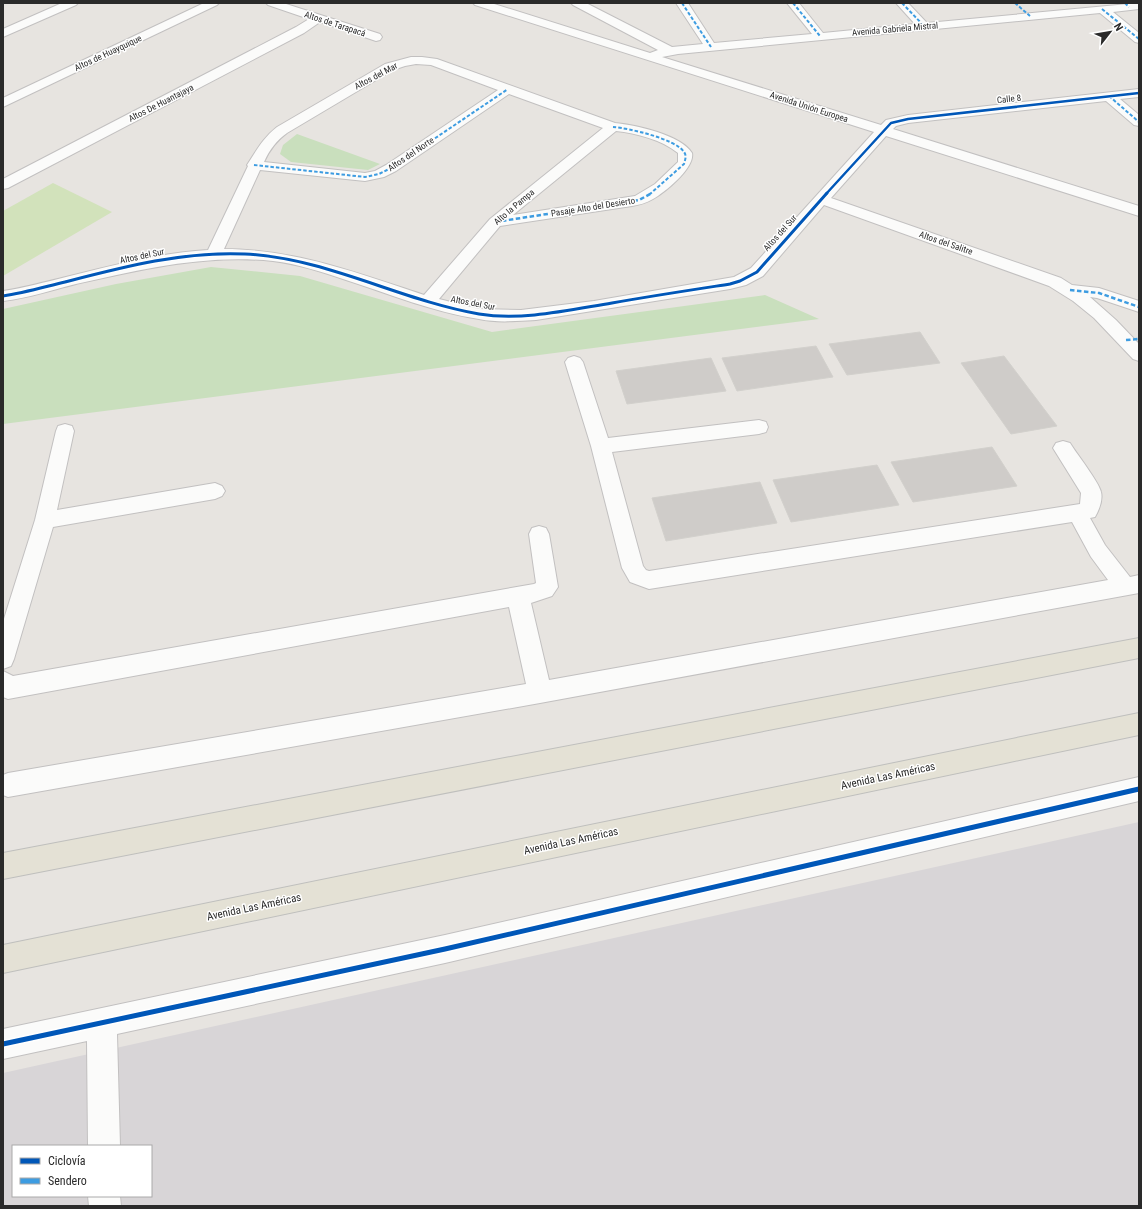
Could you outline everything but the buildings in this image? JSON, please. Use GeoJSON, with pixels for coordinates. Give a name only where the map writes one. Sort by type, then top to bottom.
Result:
{"type":"FeatureCollection","features":[{"type":"Feature","properties":{"kind":"main road"},"geometry":{"type":"LineString","coordinates":[[3,866],[1139,648]]}},
{"type":"Feature","properties":{"kind":"main road","name":"Avenida Las Américas"},"geometry":{"type":"LineString","coordinates":[[3,959],[1139,724]]}},
{"type":"Feature","properties":{"kind":"street"},"geometry":{"type":"LineString","coordinates":[[3,33],[72,3]]}},
{"type":"Feature","properties":{"kind":"street","name":"Altos de Huayquique"},"geometry":{"type":"LineString","coordinates":[[3,103],[214,3]]}},
{"type":"Feature","properties":{"kind":"street","name":"Altos de Tarapacá"},"geometry":{"type":"LineString","coordinates":[[272,3],[317,19],[376,37]]}},
{"type":"Feature","properties":{"kind":"street","name":"Avenida Unión Europea"},"geometry":{"type":"LineString","coordinates":[[479,3],[1139,211]]}},
{"type":"Feature","properties":{"kind":"street"},"geometry":{"type":"LineString","coordinates":[[577,3],[669,51]]}},
{"type":"Feature","properties":{"kind":"street"},"geometry":{"type":"LineString","coordinates":[[682,3],[711,47]]}},
{"type":"Feature","properties":{"kind":"street"},"geometry":{"type":"LineString","coordinates":[[793,3],[820,36]]}},
{"type":"Feature","properties":{"kind":"street"},"geometry":{"type":"LineString","coordinates":[[902,3],[924,26]]}},
{"type":"Feature","properties":{"kind":"street"},"geometry":{"type":"LineString","coordinates":[[1015,3],[1030,16]]}},
{"type":"Feature","properties":{"kind":"street","name":"Avenida Gabriela Mistral"},"geometry":{"type":"LineString","coordinates":[[651,57],[669,51],[1131,5]]}},
{"type":"Feature","properties":{"kind":"street"},"geometry":{"type":"LineString","coordinates":[[1102,9],[1139,39]]}},
{"type":"Feature","properties":{"kind":"street"},"geometry":{"type":"LineString","coordinates":[[584,36],[605,18]]}},
{"type":"Feature","properties":{"kind":"street","name":"Altos De Huantajaya"},"geometry":{"type":"LineString","coordinates":[[3,184],[300,30],[317,19]]}},
{"type":"Feature","properties":{"kind":"street","name":"Altos del Mar"},"geometry":{"type":"LineString","coordinates":[[214,254],[254,165],[267,144],[282,130],[389,67],[403,62],[433,62],[613,127]]}},
{"type":"Feature","properties":{"kind":"street","name":"Altos del Norte"},"geometry":{"type":"LineString","coordinates":[[254,165],[365,177],[378,174],[391,168],[508,89]]}},
{"type":"Feature","properties":{"kind":"street","name":"Calle 8"},"geometry":{"type":"LineString","coordinates":[[883,130],[892,123],[908,118],[1139,93]]}},
{"type":"Feature","properties":{"kind":"street"},"geometry":{"type":"LineString","coordinates":[[1109,96],[1139,122]]}},
{"type":"Feature","properties":{"kind":"street","name":"Alto la Pampa"},"geometry":{"type":"LineString","coordinates":[[428,301],[495,222],[613,127]]}},
{"type":"Feature","properties":{"kind":"street","name":"Pasaje Alto del Desierto"},"geometry":{"type":"LineString","coordinates":[[495,222],[639,200],[653,193],[684,164],[686,158],[685,153],[677,145],[628,128],[613,127]]}},
{"type":"Feature","properties":{"kind":"street","name":"Altos del Sur"},"geometry":{"type":"LineString","coordinates":[[3,296],[150,261],[214,254],[257,255],[292,260],[346,274],[428,301],[477,314],[502,316],[561,311],[740,281],[757,272],[883,130]]}},
{"type":"Feature","properties":{"kind":"street","name":"Altos del Salitre"},"geometry":{"type":"LineString","coordinates":[[821,199],[1039,276],[1070,290],[1133,340],[1139,355]]}},
{"type":"Feature","properties":{"kind":"street","name":"Altos del Salitre"},"geometry":{"type":"LineString","coordinates":[[1070,290],[1099,293],[1139,307]]}},
{"type":"Feature","properties":{"kind":"street"},"geometry":{"type":"LineString","coordinates":[[574,362],[601,446],[633,568],[638,576],[650,580],[1088,511],[1091,502],[1090,492],[1063,448]]}},
{"type":"Feature","properties":{"kind":"street"},"geometry":{"type":"LineString","coordinates":[[601,446],[759,427]]}},
{"type":"Feature","properties":{"kind":"street"},"geometry":{"type":"LineString","coordinates":[[3,659],[45,520],[65,431]]}},
{"type":"Feature","properties":{"kind":"street"},"geometry":{"type":"LineString","coordinates":[[45,520],[215,490]]}},
{"type":"Feature","properties":{"kind":"street"},"geometry":{"type":"LineString","coordinates":[[1077,513],[1098,551],[1132,585]]}},
{"type":"Feature","properties":{"kind":"street"},"geometry":{"type":"LineString","coordinates":[[3,682],[8,688],[543,591],[547,587],[539,534]]}},
{"type":"Feature","properties":{"kind":"street"},"geometry":{"type":"LineString","coordinates":[[8,785],[540,692],[1132,585]]}},
{"type":"Feature","properties":{"kind":"street"},"geometry":{"type":"LineString","coordinates":[[518,596],[540,692]]}},
{"type":"Feature","properties":{"kind":"street"},"geometry":{"type":"LineString","coordinates":[[3,1044],[445,949],[1139,789]]}},
{"type":"Feature","properties":{"kind":"street"},"geometry":{"type":"LineString","coordinates":[[102,1023],[104,1145]]}},
{"type":"Feature","properties":{"kind":"shaded area"},"geometry":{"type":"Polygon","coordinates":[[[1139,822],[1139,1206],[3,1206],[3,1073],[1139,822]]]}},
{"type":"Feature","properties":{"kind":"green space"},"geometry":{"type":"Polygon","coordinates":[[[297,134],[380,164],[368,170],[291,162],[280,154],[283,145],[297,134]]]}},
{"type":"Feature","properties":{"kind":"green space"},"geometry":{"type":"Polygon","coordinates":[[[53,183],[112,212],[3,276],[3,211],[53,183]]]}},
{"type":"Feature","properties":{"kind":"green space"},"geometry":{"type":"Polygon","coordinates":[[[211,267],[300,276],[492,332],[765,295],[819,319],[3,424],[3,309],[116,284],[211,267]]]}},
{"type":"Feature","properties":{"kind":"marked path"},"geometry":{"type":"LineString","coordinates":[[682,3],[711,47]]}},
{"type":"Feature","properties":{"kind":"marked path"},"geometry":{"type":"LineString","coordinates":[[793,3],[820,36]]}},
{"type":"Feature","properties":{"kind":"marked path"},"geometry":{"type":"LineString","coordinates":[[902,3],[924,26]]}},
{"type":"Feature","properties":{"kind":"marked path"},"geometry":{"type":"LineString","coordinates":[[1015,3],[1030,16]]}},
{"type":"Feature","properties":{"kind":"marked path"},"geometry":{"type":"LineString","coordinates":[[1125,3],[1129,7]]}},
{"type":"Feature","properties":{"kind":"marked path"},"geometry":{"type":"LineString","coordinates":[[1102,9],[1139,39]]}},
{"type":"Feature","properties":{"kind":"marked path"},"geometry":{"type":"LineString","coordinates":[[254,165],[365,177],[379,174],[391,168],[508,89]]}},
{"type":"Feature","properties":{"kind":"marked path"},"geometry":{"type":"LineString","coordinates":[[1109,96],[1139,122]]}},
{"type":"Feature","properties":{"kind":"marked path"},"geometry":{"type":"LineString","coordinates":[[495,222],[639,200],[653,193],[684,164],[686,155],[678,146],[650,135],[628,129],[613,127]]}},
{"type":"Feature","properties":{"kind":"marked path"},"geometry":{"type":"LineString","coordinates":[[1070,290],[1099,293],[1139,307]]}},
{"type":"Feature","properties":{"kind":"marked path"},"geometry":{"type":"LineString","coordinates":[[1126,340],[1139,339]]}},
{"type":"Feature","properties":{"kind":"cycle path"},"geometry":{"type":"LineString","coordinates":[[3,296],[27,292],[109,271],[154,262],[176,258],[222,254],[245,254],[275,257],[305,263],[449,308],[492,316],[551,312],[730,284],[740,281],[757,272],[891,123],[908,119],[1139,93]]}},
{"type":"Feature","properties":{"kind":"cycle path"},"geometry":{"type":"LineString","coordinates":[[3,1044],[445,949],[1139,789]]}}]}
